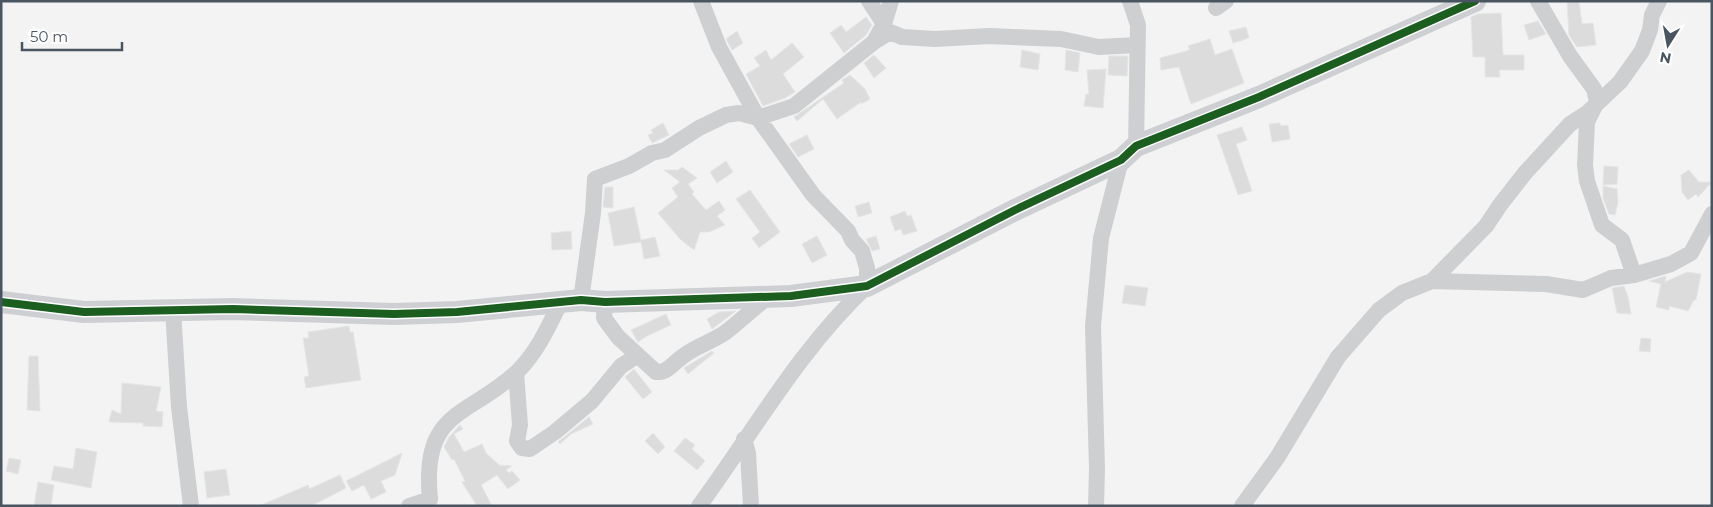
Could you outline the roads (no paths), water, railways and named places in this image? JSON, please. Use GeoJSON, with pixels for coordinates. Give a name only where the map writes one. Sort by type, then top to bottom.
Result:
{"type":"FeatureCollection","features":[{"type":"Feature","properties":{"kind":"street"},"geometry":{"type":"LineString","coordinates":[[701,1],[704,15],[719,47],[758,118],[814,195],[848,231],[852,240],[862,251],[867,268],[867,286]]}},
{"type":"Feature","properties":{"kind":"street"},"geometry":{"type":"LineString","coordinates":[[869,1],[884,24]]}},
{"type":"Feature","properties":{"kind":"street"},"geometry":{"type":"LineString","coordinates":[[874,42],[884,24],[891,1]]}},
{"type":"Feature","properties":{"kind":"street"},"geometry":{"type":"LineString","coordinates":[[1096,506],[1097,470],[1093,326],[1101,238],[1129,153],[1138,25],[1130,1]]}},
{"type":"Feature","properties":{"kind":"street"},"geometry":{"type":"LineString","coordinates":[[699,506],[744,439],[823,330],[867,286],[1129,153],[1475,1]]}},
{"type":"Feature","properties":{"kind":"street"},"geometry":{"type":"LineString","coordinates":[[1538,1],[1570,56],[1594,89],[1597,102],[1587,122],[1585,165],[1587,181],[1602,225],[1622,240],[1634,275]]}},
{"type":"Feature","properties":{"kind":"street"},"geometry":{"type":"LineString","coordinates":[[1432,281],[1486,226],[1500,204],[1560,135],[1620,82],[1642,51],[1650,30],[1652,15],[1659,1]]}},
{"type":"Feature","properties":{"kind":"street"},"geometry":{"type":"LineString","coordinates":[[409,506],[430,499],[430,464],[435,443],[445,423],[516,373],[526,363],[545,333],[570,301],[593,213],[595,179],[629,166],[652,153],[665,150],[699,128],[726,115],[739,113],[758,118],[794,106],[874,42],[890,32],[902,37],[935,40],[989,36],[1061,39],[1099,47],[1137,45]]}},
{"type":"Feature","properties":{"kind":"street"},"geometry":{"type":"LineString","coordinates":[[1242,506],[1277,458],[1338,358],[1380,310],[1402,293],[1432,281],[1546,284],[1583,290],[1611,278],[1634,275],[1672,264],[1691,253],[1712,214]]}},
{"type":"Feature","properties":{"kind":"street"},"geometry":{"type":"LineString","coordinates":[[1,302],[84,312],[233,308],[394,314],[458,312],[570,301],[605,302],[768,297],[867,286]]}},
{"type":"Feature","properties":{"kind":"street"},"geometry":{"type":"LineString","coordinates":[[605,302],[604,318],[618,336],[656,372],[660,372],[672,367],[687,354],[726,332],[768,297]]}},
{"type":"Feature","properties":{"kind":"street"},"geometry":{"type":"LineString","coordinates":[[173,310],[179,407],[191,506]]}},
{"type":"Feature","properties":{"kind":"street"},"geometry":{"type":"LineString","coordinates":[[516,373],[520,425],[517,441],[522,448],[530,448],[542,442],[592,401],[621,366],[638,355]]}},
{"type":"Feature","properties":{"kind":"street"},"geometry":{"type":"LineString","coordinates":[[744,439],[748,454],[751,506]]}}]}
